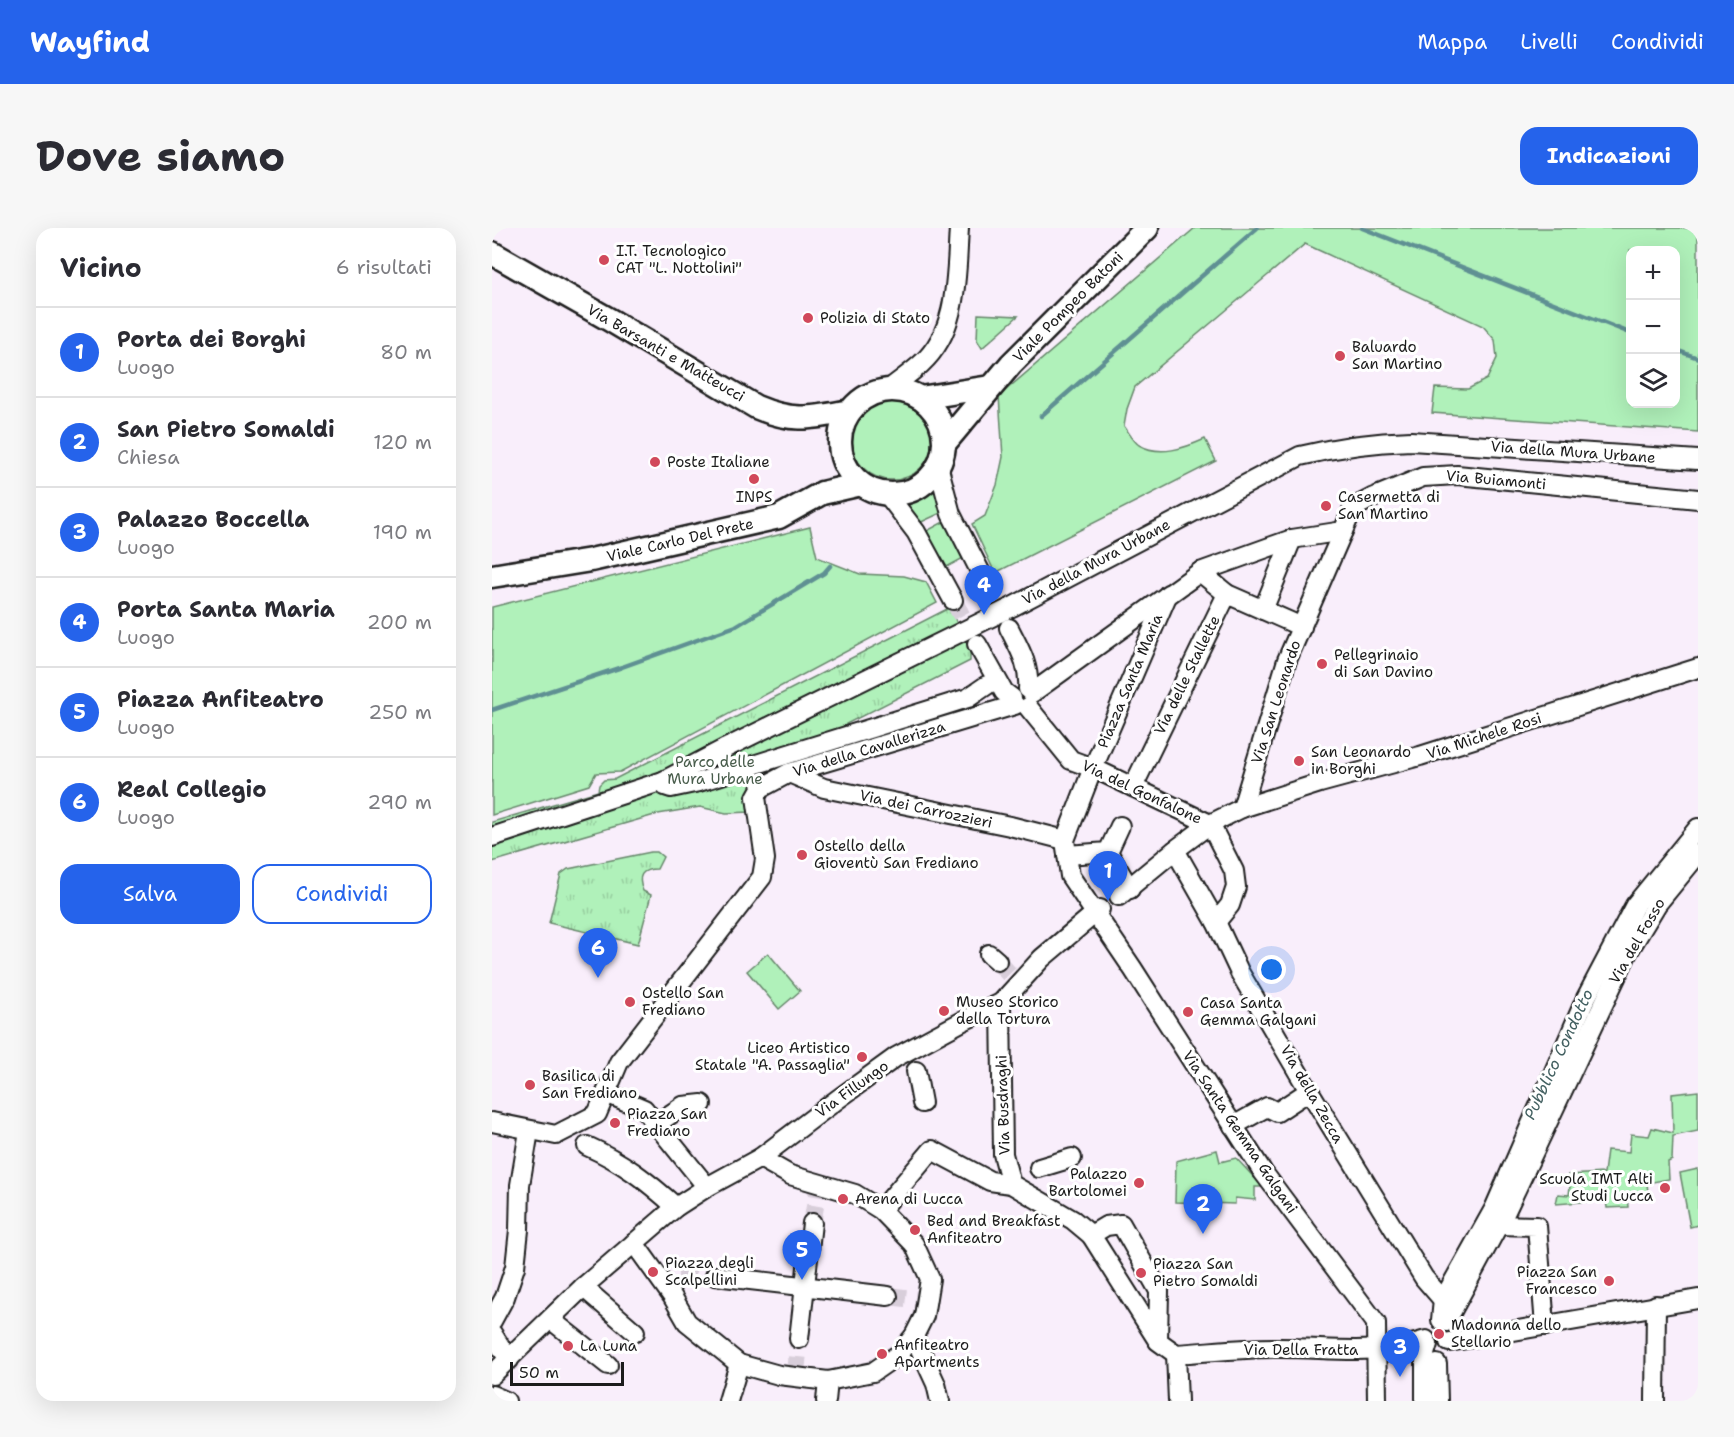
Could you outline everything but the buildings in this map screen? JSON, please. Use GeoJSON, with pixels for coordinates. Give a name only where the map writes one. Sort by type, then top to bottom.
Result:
{"type":"FeatureCollection","features":[{"type":"Feature","properties":{"kind":"main road","name":"Viale Pompeo Batoni"},"geometry":{"type":"LineString","coordinates":[[941,455],[990,387],[1052,321],[1147,228]]}},
{"type":"Feature","properties":{"kind":"main road","name":"Via Barsanti e Matteucci"},"geometry":{"type":"LineString","coordinates":[[492,253],[756,406],[780,416],[801,419],[850,411]]}},
{"type":"Feature","properties":{"kind":"main road"},"geometry":{"type":"LineString","coordinates":[[920,398],[990,387]]}},
{"type":"Feature","properties":{"kind":"main road"},"geometry":{"type":"LineString","coordinates":[[888,390],[904,391],[920,398],[937,416],[942,428],[941,455],[931,476],[917,487],[903,493],[887,494],[873,491],[861,484],[848,470],[840,448],[840,431],[850,411],[868,395],[888,390]]}},
{"type":"Feature","properties":{"kind":"main road","name":"Viale Carlo Del Prete"},"geometry":{"type":"LineString","coordinates":[[492,576],[591,560],[778,517],[822,493],[861,484]]}},
{"type":"Feature","properties":{"kind":"street"},"geometry":{"type":"LineString","coordinates":[[888,390],[922,364],[948,324],[954,300],[959,228]]}},
{"type":"Feature","properties":{"kind":"street","name":"Via della Mura Urbane"},"geometry":{"type":"LineString","coordinates":[[492,837],[663,782],[726,748],[1012,607],[1299,456],[1370,442],[1411,441],[1698,460]]}},
{"type":"Feature","properties":{"kind":"street"},"geometry":{"type":"LineString","coordinates":[[941,455],[951,514],[986,583]]}},
{"type":"Feature","properties":{"kind":"street","name":"Via Buiamonti"},"geometry":{"type":"LineString","coordinates":[[1343,531],[1353,508],[1422,477],[1450,474],[1698,499]]}},
{"type":"Feature","properties":{"kind":"street"},"geometry":{"type":"LineString","coordinates":[[887,494],[916,532],[953,600]]}},
{"type":"Feature","properties":{"kind":"street"},"geometry":{"type":"LineString","coordinates":[[1174,589],[1200,572],[1292,539],[1343,531]]}},
{"type":"Feature","properties":{"kind":"street","name":"Via San Leonardo"},"geometry":{"type":"LineString","coordinates":[[1242,808],[1287,660],[1343,531]]}},
{"type":"Feature","properties":{"kind":"street"},"geometry":{"type":"LineString","coordinates":[[1263,610],[1292,539]]}},
{"type":"Feature","properties":{"kind":"street"},"geometry":{"type":"LineString","coordinates":[[1200,572],[1227,594],[1302,627]]}},
{"type":"Feature","properties":{"kind":"street","name":"Piazza Santa Maria"},"geometry":{"type":"LineString","coordinates":[[1023,699],[1174,589]]}},
{"type":"Feature","properties":{"kind":"street","name":"Piazza Santa Maria"},"geometry":{"type":"LineString","coordinates":[[1093,768],[1174,589]]}},
{"type":"Feature","properties":{"kind":"street","name":"Via delle Stallette"},"geometry":{"type":"LineString","coordinates":[[1133,787],[1227,594]]}},
{"type":"Feature","properties":{"kind":"street"},"geometry":{"type":"LineString","coordinates":[[977,644],[1004,692],[1023,699],[1029,676],[1026,662],[1009,628]]}},
{"type":"Feature","properties":{"kind":"street","name":"Via Michele Rosi"},"geometry":{"type":"LineString","coordinates":[[1108,852],[1124,892],[1210,824],[1242,808],[1320,783],[1420,756],[1698,668]]}},
{"type":"Feature","properties":{"kind":"street"},"geometry":{"type":"LineString","coordinates":[[663,782],[665,786],[671,788],[699,782],[968,698],[987,686]]}},
{"type":"Feature","properties":{"kind":"street","name":"Via della Cavallerizza"},"geometry":{"type":"LineString","coordinates":[[606,1093],[619,1062],[762,877],[765,860],[756,797],[761,788],[789,773],[945,726],[1023,699]]}},
{"type":"Feature","properties":{"kind":"street","name":"Via del Gonfalone"},"geometry":{"type":"LineString","coordinates":[[1023,699],[1071,760],[1093,768],[1210,824]]}},
{"type":"Feature","properties":{"kind":"street"},"geometry":{"type":"LineString","coordinates":[[939,707],[945,726]]}},
{"type":"Feature","properties":{"kind":"street"},"geometry":{"type":"LineString","coordinates":[[1093,768],[1066,848],[1070,876],[1097,912]]}},
{"type":"Feature","properties":{"kind":"street","name":"Via dei Carrozzieri"},"geometry":{"type":"LineString","coordinates":[[789,773],[824,788],[1010,826],[1066,848],[1108,852]]}},
{"type":"Feature","properties":{"kind":"street"},"geometry":{"type":"LineString","coordinates":[[1210,824],[1234,871],[1236,887],[1230,905],[1216,922]]}},
{"type":"Feature","properties":{"kind":"street"},"geometry":{"type":"LineString","coordinates":[[1108,852],[1120,826]]}},
{"type":"Feature","properties":{"kind":"street","name":"Via del Fosso"},"geometry":{"type":"LineString","coordinates":[[1443,1321],[1493,1223],[1595,1000],[1635,905],[1698,828]]}},
{"type":"Feature","properties":{"kind":"street","name":"Via della Zecca"},"geometry":{"type":"LineString","coordinates":[[1175,850],[1216,922],[1240,973],[1309,1091],[1424,1278],[1443,1300]]}},
{"type":"Feature","properties":{"kind":"street","name":"Via del Fosso"},"geometry":{"type":"LineString","coordinates":[[1595,1000],[1657,904],[1698,854]]}},
{"type":"Feature","properties":{"kind":"street","name":"Via Fillungo"},"geometry":{"type":"LineString","coordinates":[[492,1375],[583,1287],[676,1208],[707,1187],[760,1158],[837,1098],[913,1058],[1001,1003],[1016,980],[1097,912]]}},
{"type":"Feature","properties":{"kind":"street","name":"Via Santa Gemma Galgani"},"geometry":{"type":"LineString","coordinates":[[1097,912],[1263,1172],[1376,1323],[1377,1401]]}},
{"type":"Feature","properties":{"kind":"street","name":"Via Busdraghi"},"geometry":{"type":"LineString","coordinates":[[1001,1003],[1003,1154],[1024,1178]]}},
{"type":"Feature","properties":{"kind":"street"},"geometry":{"type":"LineString","coordinates":[[913,1058],[922,1102]]}},
{"type":"Feature","properties":{"kind":"street"},"geometry":{"type":"LineString","coordinates":[[1233,1126],[1267,1107],[1280,1120],[1309,1091]]}},
{"type":"Feature","properties":{"kind":"street"},"geometry":{"type":"LineString","coordinates":[[492,1122],[556,1135],[597,1114],[606,1093],[644,1109],[707,1187]]}},
{"type":"Feature","properties":{"kind":"street"},"geometry":{"type":"LineString","coordinates":[[656,1124],[682,1106],[702,1104]]}},
{"type":"Feature","properties":{"kind":"street"},"geometry":{"type":"LineString","coordinates":[[492,1321],[506,1297],[515,1267],[520,1185],[529,1131]]}},
{"type":"Feature","properties":{"kind":"street"},"geometry":{"type":"LineString","coordinates":[[587,1146],[614,1158],[649,1183],[676,1208]]}},
{"type":"Feature","properties":{"kind":"street"},"geometry":{"type":"LineString","coordinates":[[881,1209],[932,1150],[990,1181],[1024,1178],[1072,1158]]}},
{"type":"Feature","properties":{"kind":"street"},"geometry":{"type":"LineString","coordinates":[[634,1243],[672,1296],[687,1322],[739,1364],[779,1375],[828,1381],[873,1372],[899,1354],[914,1336],[924,1316],[930,1279],[914,1244],[881,1209],[855,1194],[819,1187],[790,1175],[760,1158]]}},
{"type":"Feature","properties":{"kind":"street"},"geometry":{"type":"LineString","coordinates":[[1024,1178],[1091,1235],[1158,1341],[1176,1354],[1178,1401]]}},
{"type":"Feature","properties":{"kind":"street"},"geometry":{"type":"LineString","coordinates":[[799,1339],[812,1223]]}},
{"type":"Feature","properties":{"kind":"street"},"geometry":{"type":"LineString","coordinates":[[1493,1223],[1537,1226],[1545,1326]]}},
{"type":"Feature","properties":{"kind":"street","name":"Via del Fosso"},"geometry":{"type":"LineString","coordinates":[[1443,1321],[1443,1300],[1493,1223]]}},
{"type":"Feature","properties":{"kind":"street"},"geometry":{"type":"LineString","coordinates":[[1091,1235],[1106,1226],[1121,1224],[1159,1291],[1158,1341]]}},
{"type":"Feature","properties":{"kind":"street"},"geometry":{"type":"LineString","coordinates":[[658,1276],[678,1276]]}},
{"type":"Feature","properties":{"kind":"street"},"geometry":{"type":"LineString","coordinates":[[716,1276],[888,1296]]}},
{"type":"Feature","properties":{"kind":"street"},"geometry":{"type":"LineString","coordinates":[[583,1287],[635,1332]]}},
{"type":"Feature","properties":{"kind":"street"},"geometry":{"type":"LineString","coordinates":[[1435,1343],[1698,1299]]}},
{"type":"Feature","properties":{"kind":"street"},"geometry":{"type":"LineString","coordinates":[[1655,1401],[1656,1305]]}},
{"type":"Feature","properties":{"kind":"street"},"geometry":{"type":"LineString","coordinates":[[550,1319],[608,1365]]}},
{"type":"Feature","properties":{"kind":"street"},"geometry":{"type":"LineString","coordinates":[[1425,1401],[1425,1354],[1435,1343],[1451,1338],[1451,1329],[1443,1321],[1432,1321],[1424,1331],[1435,1343],[1438,1401]]}},
{"type":"Feature","properties":{"kind":"street"},"geometry":{"type":"LineString","coordinates":[[492,1333],[509,1360]]}},
{"type":"Feature","properties":{"kind":"street"},"geometry":{"type":"LineString","coordinates":[[914,1336],[936,1384],[940,1401]]}},
{"type":"Feature","properties":{"kind":"street","name":"Via Della Fratta"},"geometry":{"type":"LineString","coordinates":[[1176,1354],[1272,1348],[1375,1351],[1435,1343]]}},
{"type":"Feature","properties":{"kind":"street"},"geometry":{"type":"LineString","coordinates":[[728,1401],[739,1364]]}},
{"type":"Feature","properties":{"kind":"street"},"geometry":{"type":"LineString","coordinates":[[826,1401],[828,1381]]}},
{"type":"Feature","properties":{"kind":"street"},"geometry":{"type":"LineString","coordinates":[[492,1395],[506,1401]]}},
{"type":"Feature","properties":{"kind":"green space"},"geometry":{"type":"Polygon","coordinates":[[[1195,228],[1698,228],[1698,432],[1432,413],[1435,388],[1468,389],[1487,379],[1497,358],[1495,340],[1483,326],[1305,244],[1135,387],[1124,426],[1139,445],[1147,449],[1164,451],[1181,448],[1205,439],[1216,461],[995,573],[972,524],[985,516],[997,485],[1003,457],[999,396],[1195,228]]]}},
{"type":"Feature","properties":{"kind":"green space"},"geometry":{"type":"Polygon","coordinates":[[[978,314],[1018,316],[982,348],[977,340],[978,314]]]}},
{"type":"Feature","properties":{"kind":"green space"},"geometry":{"type":"Polygon","coordinates":[[[892,400],[907,403],[920,412],[929,425],[932,440],[929,455],[920,468],[907,477],[892,480],[877,477],[864,468],[855,455],[852,440],[855,425],[864,412],[877,403],[892,400]]]}},
{"type":"Feature","properties":{"kind":"green space"},"geometry":{"type":"Polygon","coordinates":[[[938,487],[945,511],[917,524],[904,505],[922,498],[938,487]]]}},
{"type":"Feature","properties":{"kind":"green space"},"geometry":{"type":"Polygon","coordinates":[[[949,519],[967,556],[945,568],[925,532],[949,519]]]}},
{"type":"Feature","properties":{"kind":"green space"},"geometry":{"type":"Polygon","coordinates":[[[810,527],[817,557],[860,574],[904,576],[926,582],[937,603],[620,772],[596,773],[589,785],[492,815],[492,607],[810,527]]]}},
{"type":"Feature","properties":{"kind":"green space","name":"Parco delle Mura Urbane"},"geometry":{"type":"Polygon","coordinates":[[[949,608],[970,648],[970,661],[846,724],[853,743],[760,774],[750,792],[751,812],[726,813],[700,807],[658,814],[492,862],[492,822],[598,791],[599,785],[604,780],[615,779],[949,608]]]}},
{"type":"Feature","properties":{"kind":"green space"},"geometry":{"type":"Polygon","coordinates":[[[657,852],[663,857],[657,869],[647,870],[641,877],[643,891],[651,895],[638,944],[549,923],[561,874],[568,869],[657,852]]]}},
{"type":"Feature","properties":{"kind":"green space"},"geometry":{"type":"Polygon","coordinates":[[[768,953],[800,991],[779,1009],[747,971],[768,953]]]}},
{"type":"Feature","properties":{"kind":"green space"},"geometry":{"type":"Polygon","coordinates":[[[1698,1091],[1698,1131],[1673,1136],[1672,1160],[1668,1162],[1669,1179],[1647,1183],[1648,1193],[1627,1197],[1628,1207],[1607,1208],[1606,1200],[1556,1204],[1558,1194],[1569,1195],[1568,1175],[1604,1173],[1607,1150],[1629,1152],[1631,1134],[1649,1136],[1652,1128],[1673,1133],[1672,1094],[1698,1091]]]}},
{"type":"Feature","properties":{"kind":"green space"},"geometry":{"type":"Polygon","coordinates":[[[1217,1150],[1220,1162],[1236,1158],[1263,1187],[1255,1187],[1255,1200],[1235,1198],[1235,1204],[1175,1202],[1176,1161],[1217,1150]]]}},
{"type":"Feature","properties":{"kind":"green space"},"geometry":{"type":"Polygon","coordinates":[[[1698,1169],[1698,1225],[1690,1227],[1680,1173],[1698,1169]]]}},
{"type":"Feature","properties":{"kind":"waterway"},"geometry":{"type":"LineString","coordinates":[[1041,416],[1257,228]]}},
{"type":"Feature","properties":{"kind":"waterway"},"geometry":{"type":"LineString","coordinates":[[1362,228],[1626,331]]}},
{"type":"Feature","properties":{"kind":"waterway"},"geometry":{"type":"LineString","coordinates":[[1680,351],[1698,358]]}},
{"type":"Feature","properties":{"kind":"waterway"},"geometry":{"type":"LineString","coordinates":[[492,710],[736,626],[824,573],[830,566]]}},
{"type":"Feature","properties":{"kind":"tunnel"},"geometry":{"type":"LineString","coordinates":[[986,583],[1008,626]]}},
{"type":"Feature","properties":{"kind":"tunnel"},"geometry":{"type":"LineString","coordinates":[[953,600],[975,640]]}},
{"type":"Feature","properties":{"kind":"tunnel"},"geometry":{"type":"LineString","coordinates":[[997,961],[1012,977]]}},
{"type":"Feature","properties":{"kind":"tunnel"},"geometry":{"type":"LineString","coordinates":[[812,1223],[818,1190]]}},
{"type":"Feature","properties":{"kind":"tunnel"},"geometry":{"type":"LineString","coordinates":[[678,1276],[715,1276]]}},
{"type":"Feature","properties":{"kind":"tunnel"},"geometry":{"type":"LineString","coordinates":[[888,1296],[922,1300]]}},
{"type":"Feature","properties":{"kind":"tunnel"},"geometry":{"type":"LineString","coordinates":[[796,1375],[799,1339]]}},
{"type":"Feature","properties":{"kind":"place","name":"I.T. Tecnologico CAT \"L. Nottolini\""},"geometry":{"type":"Point","coordinates":[604,260]}},
{"type":"Feature","properties":{"kind":"place","name":"Polizia di Stato"},"geometry":{"type":"Point","coordinates":[808,318]}},
{"type":"Feature","properties":{"kind":"place","name":"Baluardo San Martino"},"geometry":{"type":"Point","coordinates":[1340,356]}},
{"type":"Feature","properties":{"kind":"place","name":"Poste Italiane"},"geometry":{"type":"Point","coordinates":[655,462]}},
{"type":"Feature","properties":{"kind":"place","name":"INPS"},"geometry":{"type":"Point","coordinates":[754,479]}},
{"type":"Feature","properties":{"kind":"place","name":"Casermetta di San Martino"},"geometry":{"type":"Point","coordinates":[1326,506]}},
{"type":"Feature","properties":{"kind":"place","name":"Porta Santa Maria"},"geometry":{"type":"Point","coordinates":[984,615]}},
{"type":"Feature","properties":{"kind":"place","name":"Pellegrinaio di San Davino"},"geometry":{"type":"Point","coordinates":[1322,664]}},
{"type":"Feature","properties":{"kind":"place","name":"San Leonardo in Borghi"},"geometry":{"type":"Point","coordinates":[1299,761]}},
{"type":"Feature","properties":{"kind":"place","name":"Ostello della Gioventù San Frediano"},"geometry":{"type":"Point","coordinates":[802,855]}},
{"type":"Feature","properties":{"kind":"place","name":"Porta dei Borghi"},"geometry":{"type":"Point","coordinates":[1108,901]}},
{"type":"Feature","properties":{"kind":"place","name":"Real Collegio"},"geometry":{"type":"Point","coordinates":[598,978]}},
{"type":"Feature","properties":{"kind":"place","name":"Ostello San Frediano"},"geometry":{"type":"Point","coordinates":[630,1002]}},
{"type":"Feature","properties":{"kind":"place","name":"Museo Storico della Tortura"},"geometry":{"type":"Point","coordinates":[944,1011]}},
{"type":"Feature","properties":{"kind":"place","name":"Casa Santa Gemma Galgani"},"geometry":{"type":"Point","coordinates":[1188,1012]}},
{"type":"Feature","properties":{"kind":"place","name":"Liceo Artistico Statale \"A. Passaglia\""},"geometry":{"type":"Point","coordinates":[862,1057]}},
{"type":"Feature","properties":{"kind":"place","name":"Basilica di San Frediano"},"geometry":{"type":"Point","coordinates":[530,1085]}},
{"type":"Feature","properties":{"kind":"place","name":"Piazza San Frediano"},"geometry":{"type":"Point","coordinates":[615,1123]}},
{"type":"Feature","properties":{"kind":"place","name":"Palazzo Bartolomei"},"geometry":{"type":"Point","coordinates":[1139,1183]}},
{"type":"Feature","properties":{"kind":"place","name":"Scuola IMT Alti Studi Lucca"},"geometry":{"type":"Point","coordinates":[1665,1188]}},
{"type":"Feature","properties":{"kind":"place","name":"Arena di Lucca"},"geometry":{"type":"Point","coordinates":[843,1199]}},
{"type":"Feature","properties":{"kind":"place","name":"Bed and Breakfast Anfiteatro"},"geometry":{"type":"Point","coordinates":[915,1230]}},
{"type":"Feature","properties":{"kind":"place","name":"San Pietro Somaldi"},"geometry":{"type":"Point","coordinates":[1203,1234]}},
{"type":"Feature","properties":{"kind":"place","name":"Piazza degli Scalpellini"},"geometry":{"type":"Point","coordinates":[653,1272]}},
{"type":"Feature","properties":{"kind":"place","name":"Piazza San Pietro Somaldi"},"geometry":{"type":"Point","coordinates":[1141,1273]}},
{"type":"Feature","properties":{"kind":"place","name":"Piazza Anfiteatro"},"geometry":{"type":"Point","coordinates":[802,1280]}},
{"type":"Feature","properties":{"kind":"place","name":"Piazza San Francesco"},"geometry":{"type":"Point","coordinates":[1609,1281]}},
{"type":"Feature","properties":{"kind":"place","name":"Madonna dello Stellario"},"geometry":{"type":"Point","coordinates":[1439,1334]}},
{"type":"Feature","properties":{"kind":"place","name":"La Luna"},"geometry":{"type":"Point","coordinates":[568,1346]}},
{"type":"Feature","properties":{"kind":"place","name":"Anfiteatro Apartments"},"geometry":{"type":"Point","coordinates":[882,1354]}},
{"type":"Feature","properties":{"kind":"place","name":"Palazzo Boccella"},"geometry":{"type":"Point","coordinates":[1400,1377]}},
{"type":"Feature","properties":{"kind":"water label","name":"Pubblico Condotto"},"geometry":{"type":"Point","coordinates":[1558,1054]}}]}
